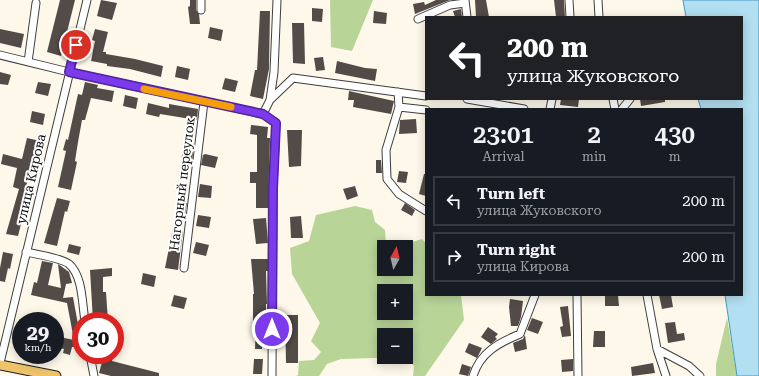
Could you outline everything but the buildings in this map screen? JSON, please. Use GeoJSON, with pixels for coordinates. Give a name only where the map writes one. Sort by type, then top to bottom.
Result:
{"type":"FeatureCollection","features":[{"type":"Feature","properties":{"kind":"main road"},"geometry":{"type":"LineString","coordinates":[[0,364],[56,376]]}},
{"type":"Feature","properties":{"kind":"street","name":"улица Кирова"},"geometry":{"type":"LineString","coordinates":[[0,364],[86,0]]}},
{"type":"Feature","properties":{"kind":"street"},"geometry":{"type":"LineString","coordinates":[[201,0],[201,10]]}},
{"type":"Feature","properties":{"kind":"street"},"geometry":{"type":"LineString","coordinates":[[263,114],[270,100],[274,72],[277,0]]}},
{"type":"Feature","properties":{"kind":"street"},"geometry":{"type":"LineString","coordinates":[[569,0],[570,16]]}},
{"type":"Feature","properties":{"kind":"street"},"geometry":{"type":"LineString","coordinates":[[598,0],[599,16]]}},
{"type":"Feature","properties":{"kind":"street"},"geometry":{"type":"LineString","coordinates":[[418,19],[450,5],[465,2],[467,16]]}},
{"type":"Feature","properties":{"kind":"street"},"geometry":{"type":"LineString","coordinates":[[28,62],[36,3]]}},
{"type":"Feature","properties":{"kind":"street"},"geometry":{"type":"LineString","coordinates":[[0,55],[69,72],[263,114],[276,123],[273,188],[272,376]]}},
{"type":"Feature","properties":{"kind":"street"},"geometry":{"type":"LineString","coordinates":[[270,100],[293,78],[425,96]]}},
{"type":"Feature","properties":{"kind":"street"},"geometry":{"type":"LineString","coordinates":[[398,92],[399,107],[386,150],[387,179],[399,194],[425,210]]}},
{"type":"Feature","properties":{"kind":"street"},"geometry":{"type":"LineString","coordinates":[[474,100],[518,108]]}},
{"type":"Feature","properties":{"kind":"street"},"geometry":{"type":"LineString","coordinates":[[623,108],[629,100]]}},
{"type":"Feature","properties":{"kind":"street","name":"Нагорный переулок"},"geometry":{"type":"LineString","coordinates":[[184,268],[204,102]]}},
{"type":"Feature","properties":{"kind":"street"},"geometry":{"type":"LineString","coordinates":[[399,107],[425,110]]}},
{"type":"Feature","properties":{"kind":"street"},"geometry":{"type":"LineString","coordinates":[[26,252],[68,264],[76,273],[83,312]]}},
{"type":"Feature","properties":{"kind":"street"},"geometry":{"type":"LineString","coordinates":[[474,376],[482,357],[502,341],[520,334],[535,296]]}},
{"type":"Feature","properties":{"kind":"street"},"geometry":{"type":"LineString","coordinates":[[577,296],[578,376]]}},
{"type":"Feature","properties":{"kind":"street"},"geometry":{"type":"LineString","coordinates":[[647,296],[658,349],[666,376]]}},
{"type":"Feature","properties":{"kind":"street"},"geometry":{"type":"LineString","coordinates":[[658,349],[689,366],[700,376]]}},
{"type":"Feature","properties":{"kind":"street"},"geometry":{"type":"LineString","coordinates":[[92,364],[94,376]]}},
{"type":"Feature","properties":{"kind":"green space"},"geometry":{"type":"Polygon","coordinates":[[[330,0],[373,0],[352,51],[331,47],[330,0]]]}},
{"type":"Feature","properties":{"kind":"green space"},"geometry":{"type":"Polygon","coordinates":[[[355,206],[372,210],[375,222],[385,230],[386,240],[377,240],[377,276],[413,276],[413,242],[422,239],[425,243],[425,296],[461,296],[464,320],[425,376],[413,376],[413,328],[377,328],[377,358],[341,359],[327,364],[319,376],[296,376],[298,375],[299,361],[314,360],[321,352],[311,341],[320,323],[292,274],[290,248],[309,241],[316,215],[355,206]]]}},
{"type":"Feature","properties":{"kind":"green space"},"geometry":{"type":"Polygon","coordinates":[[[727,318],[737,376],[716,376],[716,364],[727,318]]]}},
{"type":"Feature","properties":{"kind":"water"},"geometry":{"type":"Polygon","coordinates":[[[683,0],[759,0],[759,376],[737,376],[725,296],[743,296],[743,108],[701,108],[698,100],[743,100],[743,16],[686,16],[683,0]]]}},
{"type":"Feature","properties":{"kind":"slow traffic"},"geometry":{"type":"LineString","coordinates":[[144,89],[231,107]]}},
{"type":"Feature","properties":{"kind":"route"},"geometry":{"type":"LineString","coordinates":[[76,45],[69,72],[263,114],[276,123],[273,188],[272,329]]}}]}
